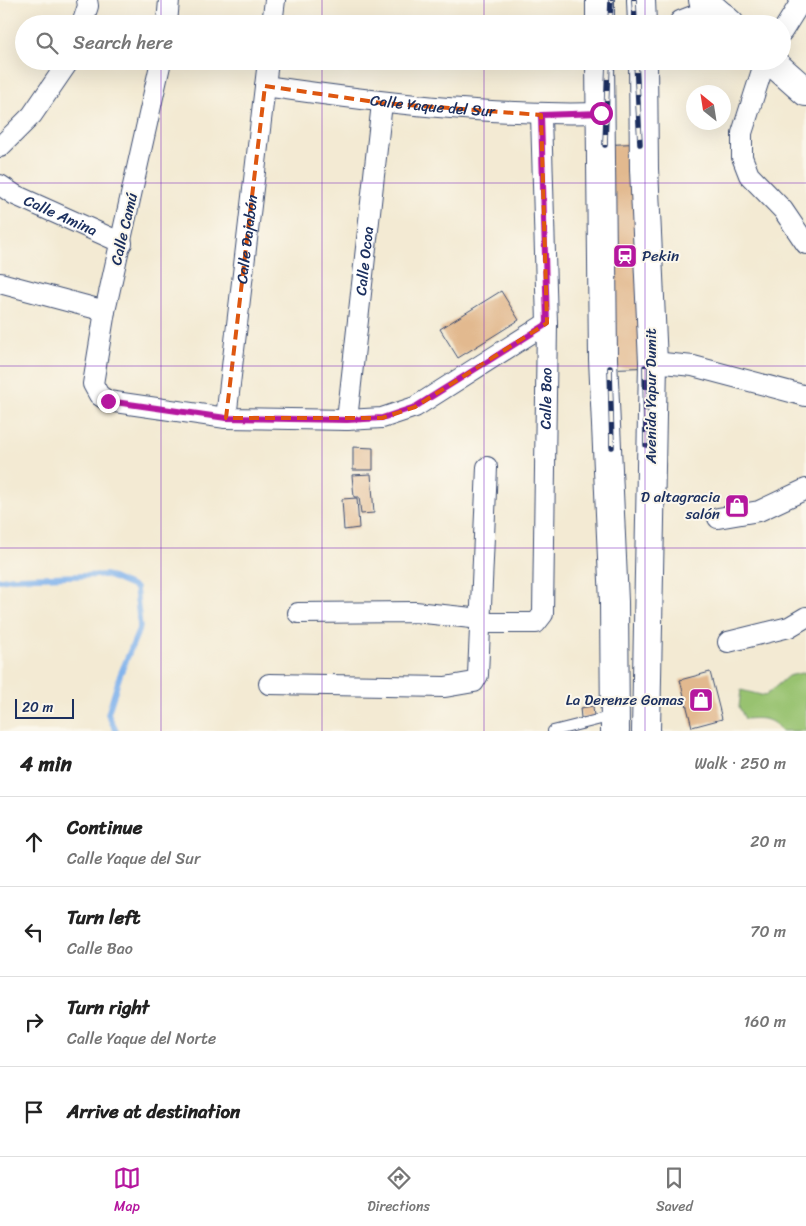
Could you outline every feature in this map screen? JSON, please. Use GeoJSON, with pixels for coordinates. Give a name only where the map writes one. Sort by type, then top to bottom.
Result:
{"type":"FeatureCollection","features":[{"type":"Feature","properties":{"kind":"main road"},"geometry":{"type":"LineString","coordinates":[[600,0],[600,15]]}},
{"type":"Feature","properties":{"kind":"main road"},"geometry":{"type":"LineString","coordinates":[[641,0],[642,15]]}},
{"type":"Feature","properties":{"kind":"main road"},"geometry":{"type":"LineString","coordinates":[[600,70],[603,359],[614,602],[615,723]]}},
{"type":"Feature","properties":{"kind":"main road","name":"Avenida Yapur Dumit"},"geometry":{"type":"LineString","coordinates":[[643,70],[644,169],[653,362],[646,731]]}},
{"type":"Feature","properties":{"kind":"main road"},"geometry":{"type":"LineString","coordinates":[[781,70],[806,92]]}},
{"type":"Feature","properties":{"kind":"street"},"geometry":{"type":"LineString","coordinates":[[85,15],[88,6],[87,0]]}},
{"type":"Feature","properties":{"kind":"street"},"geometry":{"type":"LineString","coordinates":[[168,15],[169,0]]}},
{"type":"Feature","properties":{"kind":"street"},"geometry":{"type":"LineString","coordinates":[[273,15],[275,0]]}},
{"type":"Feature","properties":{"kind":"street"},"geometry":{"type":"LineString","coordinates":[[791,18],[802,0]]}},
{"type":"Feature","properties":{"kind":"street"},"geometry":{"type":"LineString","coordinates":[[0,147],[32,116],[63,70]]}},
{"type":"Feature","properties":{"kind":"street","name":"Calle Camú"},"geometry":{"type":"LineString","coordinates":[[159,70],[122,243],[105,311],[93,384],[100,395],[108,401],[226,418]]}},
{"type":"Feature","properties":{"kind":"street","name":"Calle Dajabón"},"geometry":{"type":"LineString","coordinates":[[226,418],[267,70]]}},
{"type":"Feature","properties":{"kind":"street"},"geometry":{"type":"LineString","coordinates":[[762,70],[742,133],[742,157],[749,175],[783,210],[806,244]]}},
{"type":"Feature","properties":{"kind":"street","name":"Calle Yaque del Sur"},"geometry":{"type":"LineString","coordinates":[[265,86],[382,103],[541,115],[601,113]]}},
{"type":"Feature","properties":{"kind":"street","name":"Calle Ocoa"},"geometry":{"type":"LineString","coordinates":[[347,420],[382,103]]}},
{"type":"Feature","properties":{"kind":"street","name":"Calle Bao"},"geometry":{"type":"LineString","coordinates":[[481,621],[536,623],[543,614],[547,324],[541,115]]}},
{"type":"Feature","properties":{"kind":"street","name":"Calle Amina"},"geometry":{"type":"LineString","coordinates":[[0,185],[15,195],[122,243]]}},
{"type":"Feature","properties":{"kind":"street"},"geometry":{"type":"LineString","coordinates":[[0,283],[105,311]]}},
{"type":"Feature","properties":{"kind":"street"},"geometry":{"type":"LineString","coordinates":[[226,418],[347,420],[382,418],[415,407],[547,324]]}},
{"type":"Feature","properties":{"kind":"street"},"geometry":{"type":"LineString","coordinates":[[653,362],[693,366],[806,396]]}},
{"type":"Feature","properties":{"kind":"street"},"geometry":{"type":"LineString","coordinates":[[269,684],[445,687],[474,682],[478,675],[487,467]]}},
{"type":"Feature","properties":{"kind":"street"},"geometry":{"type":"LineString","coordinates":[[718,518],[759,511],[806,489]]}},
{"type":"Feature","properties":{"kind":"street"},"geometry":{"type":"LineString","coordinates":[[298,613],[415,612],[481,621]]}},
{"type":"Feature","properties":{"kind":"street"},"geometry":{"type":"LineString","coordinates":[[728,642],[788,627],[806,617]]}},
{"type":"Feature","properties":{"kind":"lane"},"geometry":{"type":"LineString","coordinates":[[553,731],[615,723]]}},
{"type":"Feature","properties":{"kind":"highlighted area"},"geometry":{"type":"Polygon","coordinates":[[[265,86],[382,103],[541,115],[547,323],[415,407],[382,418],[226,418],[265,86]]]}},
{"type":"Feature","properties":{"kind":"green space"},"geometry":{"type":"Polygon","coordinates":[[[806,672],[806,731],[781,731],[770,721],[745,719],[739,707],[741,690],[765,696],[788,676],[806,672]]]}},
{"type":"Feature","properties":{"kind":"building","name":"Pekin"},"geometry":{"type":"Polygon","coordinates":[[[649,143],[655,367],[601,369],[595,145],[649,143]]]}},
{"type":"Feature","properties":{"kind":"building"},"geometry":{"type":"Polygon","coordinates":[[[501,291],[519,320],[458,358],[440,329],[501,291]]]}},
{"type":"Feature","properties":{"kind":"building"},"geometry":{"type":"Polygon","coordinates":[[[353,447],[373,448],[373,470],[353,470],[353,447]]]}},
{"type":"Feature","properties":{"kind":"building"},"geometry":{"type":"Polygon","coordinates":[[[371,474],[374,513],[361,514],[359,497],[354,497],[352,475],[371,474]]]}},
{"type":"Feature","properties":{"kind":"building"},"geometry":{"type":"Polygon","coordinates":[[[357,498],[359,528],[344,530],[342,499],[357,498]]]}},
{"type":"Feature","properties":{"kind":"building","name":"La Derenze Gomas"},"geometry":{"type":"Polygon","coordinates":[[[710,672],[722,719],[692,727],[680,680],[710,672]]]}},
{"type":"Feature","properties":{"kind":"building"},"geometry":{"type":"Polygon","coordinates":[[[593,706],[594,717],[581,718],[580,708],[593,706]]]}},
{"type":"Feature","properties":{"kind":"waterway"},"geometry":{"type":"LineString","coordinates":[[0,580],[106,575],[136,588],[140,627],[120,675],[108,714],[116,731]]}},
{"type":"Feature","properties":{"kind":"railway"},"geometry":{"type":"LineString","coordinates":[[610,15],[611,0]]}},
{"type":"Feature","properties":{"kind":"railway"},"geometry":{"type":"LineString","coordinates":[[634,0],[635,15]]}},
{"type":"Feature","properties":{"kind":"railway"},"geometry":{"type":"LineString","coordinates":[[605,145],[608,70]]}},
{"type":"Feature","properties":{"kind":"railway"},"geometry":{"type":"LineString","coordinates":[[636,70],[640,144]]}},
{"type":"Feature","properties":{"kind":"railway"},"geometry":{"type":"LineString","coordinates":[[645,367],[646,445]]}},
{"type":"Feature","properties":{"kind":"railway"},"geometry":{"type":"LineString","coordinates":[[610,368],[612,447]]}},
{"type":"Feature","properties":{"kind":"place","name":"Pekin"},"geometry":{"type":"Point","coordinates":[625,256]}},
{"type":"Feature","properties":{"kind":"place","name":"D altagracia salón"},"geometry":{"type":"Point","coordinates":[737,506]}},
{"type":"Feature","properties":{"kind":"place","name":"La Derenze Gomas"},"geometry":{"type":"Point","coordinates":[701,700]}},
{"type":"Feature","properties":{"kind":"route"},"geometry":{"type":"LineString","coordinates":[[108,401],[226,418],[347,420],[382,418],[415,407],[547,324],[541,115],[601,113]]}}]}
